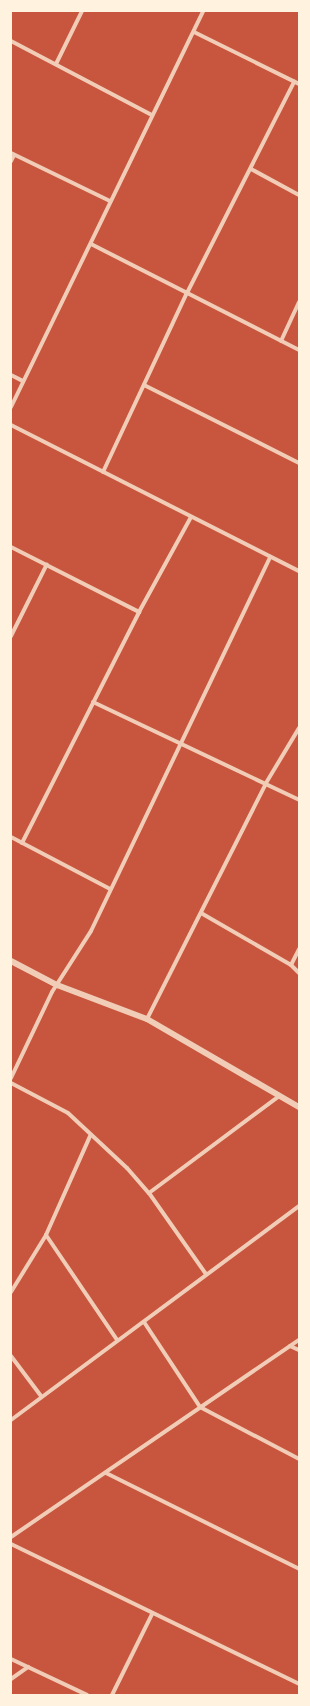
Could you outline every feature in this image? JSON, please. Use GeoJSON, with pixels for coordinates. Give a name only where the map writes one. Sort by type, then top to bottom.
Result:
{"type":"FeatureCollection","features":[{"type":"Feature","properties":{"kind":"street"},"geometry":{"type":"LineString","coordinates":[[56,64],[82,11]]}},
{"type":"Feature","properties":{"kind":"street"},"geometry":{"type":"LineString","coordinates":[[11,407],[203,11]]}},
{"type":"Feature","properties":{"kind":"street"},"geometry":{"type":"LineString","coordinates":[[194,32],[299,84]]}},
{"type":"Feature","properties":{"kind":"street"},"geometry":{"type":"LineString","coordinates":[[11,41],[152,115]]}},
{"type":"Feature","properties":{"kind":"street"},"geometry":{"type":"LineString","coordinates":[[103,472],[187,293],[294,82]]}},
{"type":"Feature","properties":{"kind":"street"},"geometry":{"type":"LineString","coordinates":[[11,161],[13,154],[110,201]]}},
{"type":"Feature","properties":{"kind":"street"},"geometry":{"type":"LineString","coordinates":[[251,169],[299,195]]}},
{"type":"Feature","properties":{"kind":"street"},"geometry":{"type":"LineString","coordinates":[[91,244],[299,350]]}},
{"type":"Feature","properties":{"kind":"street"},"geometry":{"type":"LineString","coordinates":[[281,341],[299,302]]}},
{"type":"Feature","properties":{"kind":"street"},"geometry":{"type":"LineString","coordinates":[[11,375],[24,381]]}},
{"type":"Feature","properties":{"kind":"street"},"geometry":{"type":"LineString","coordinates":[[144,385],[299,463]]}},
{"type":"Feature","properties":{"kind":"street"},"geometry":{"type":"LineString","coordinates":[[11,426],[299,571]]}},
{"type":"Feature","properties":{"kind":"street"},"geometry":{"type":"LineString","coordinates":[[22,843],[139,612],[191,517]]}},
{"type":"Feature","properties":{"kind":"street"},"geometry":{"type":"LineString","coordinates":[[11,547],[139,612]]}},
{"type":"Feature","properties":{"kind":"street"},"geometry":{"type":"LineString","coordinates":[[11,1078],[56,985],[80,952],[181,745],[270,557]]}},
{"type":"Feature","properties":{"kind":"street"},"geometry":{"type":"LineString","coordinates":[[11,636],[47,564]]}},
{"type":"Feature","properties":{"kind":"street"},"geometry":{"type":"LineString","coordinates":[[93,702],[299,800]]}},
{"type":"Feature","properties":{"kind":"street"},"geometry":{"type":"LineString","coordinates":[[147,1019],[266,783],[299,728]]}},
{"type":"Feature","properties":{"kind":"street"},"geometry":{"type":"LineString","coordinates":[[11,837],[110,890]]}},
{"type":"Feature","properties":{"kind":"street"},"geometry":{"type":"LineString","coordinates":[[201,913],[291,965],[299,973]]}},
{"type":"Feature","properties":{"kind":"street"},"geometry":{"type":"LineString","coordinates":[[291,965],[299,948]]}},
{"type":"Feature","properties":{"kind":"street"},"geometry":{"type":"LineString","coordinates":[[11,961],[56,985],[147,1019],[278,1097],[299,1107]]}},
{"type":"Feature","properties":{"kind":"street"},"geometry":{"type":"LineString","coordinates":[[11,1083],[68,1113],[90,1136],[127,1168],[150,1193],[206,1274]]}},
{"type":"Feature","properties":{"kind":"street"},"geometry":{"type":"LineString","coordinates":[[150,1193],[278,1097]]}},
{"type":"Feature","properties":{"kind":"street"},"geometry":{"type":"LineString","coordinates":[[11,1292],[46,1235],[90,1136]]}},
{"type":"Feature","properties":{"kind":"street"},"geometry":{"type":"LineString","coordinates":[[11,1420],[41,1396],[144,1322],[206,1274],[299,1206]]}},
{"type":"Feature","properties":{"kind":"street"},"geometry":{"type":"LineString","coordinates":[[46,1235],[117,1340]]}},
{"type":"Feature","properties":{"kind":"street"},"geometry":{"type":"LineString","coordinates":[[144,1322],[200,1407],[299,1459]]}},
{"type":"Feature","properties":{"kind":"street"},"geometry":{"type":"LineString","coordinates":[[11,1537],[299,1340]]}},
{"type":"Feature","properties":{"kind":"street"},"geometry":{"type":"LineString","coordinates":[[290,1346],[299,1350]]}},
{"type":"Feature","properties":{"kind":"street"},"geometry":{"type":"LineString","coordinates":[[11,1356],[41,1396]]}},
{"type":"Feature","properties":{"kind":"street"},"geometry":{"type":"LineString","coordinates":[[106,1473],[299,1569]]}},
{"type":"Feature","properties":{"kind":"street"},"geometry":{"type":"LineString","coordinates":[[11,1544],[152,1614],[299,1684]]}},
{"type":"Feature","properties":{"kind":"street"},"geometry":{"type":"LineString","coordinates":[[112,1695],[152,1614]]}},
{"type":"Feature","properties":{"kind":"street"},"geometry":{"type":"LineString","coordinates":[[11,1659],[87,1695]]}},
{"type":"Feature","properties":{"kind":"street"},"geometry":{"type":"LineString","coordinates":[[11,1680],[28,1667]]}}]}
